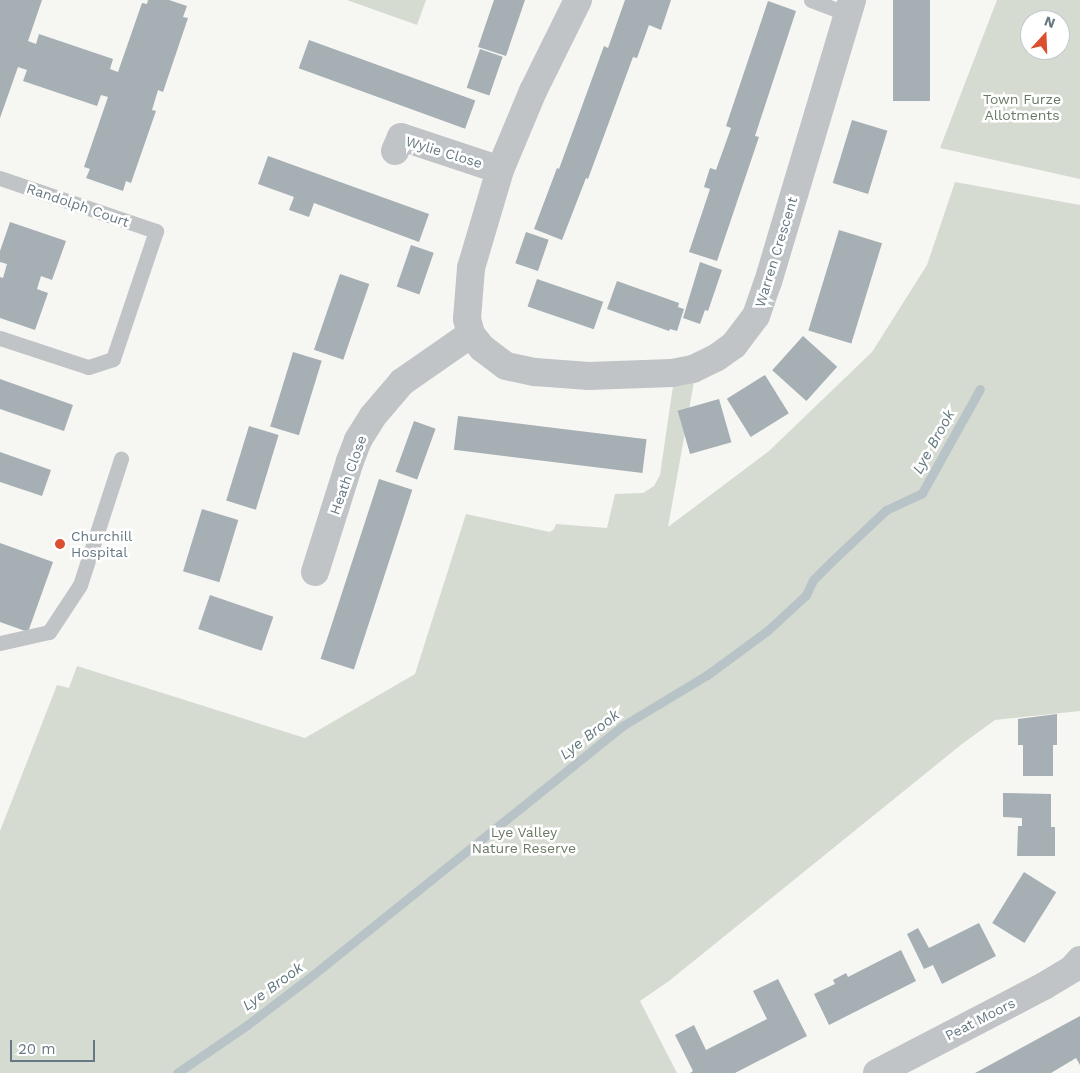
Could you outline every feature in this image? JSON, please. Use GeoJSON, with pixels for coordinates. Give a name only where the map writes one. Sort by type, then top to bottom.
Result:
{"type":"FeatureCollection","features":[{"type":"Feature","properties":{"kind":"street"},"geometry":{"type":"LineString","coordinates":[[470,334],[467,304],[471,268],[500,170],[534,91],[578,0]]}},
{"type":"Feature","properties":{"kind":"street","name":"Warren Crescent"},"geometry":{"type":"LineString","coordinates":[[470,334],[491,357],[506,366],[535,372],[589,376],[672,373],[701,365],[716,358],[734,345],[756,316],[762,303],[850,7]]}},
{"type":"Feature","properties":{"kind":"street","name":"Wylie Close"},"geometry":{"type":"LineString","coordinates":[[395,151],[401,137],[500,170]]}},
{"type":"Feature","properties":{"kind":"street","name":"Heath Close"},"geometry":{"type":"LineString","coordinates":[[315,572],[350,461],[358,440],[373,416],[402,382],[470,334]]}},
{"type":"Feature","properties":{"kind":"street","name":"Peat Moors"},"geometry":{"type":"LineString","coordinates":[[877,1073],[1044,986],[1072,969],[1080,960]]}},
{"type":"Feature","properties":{"kind":"lane"},"geometry":{"type":"LineString","coordinates":[[811,0],[850,7]]}},
{"type":"Feature","properties":{"kind":"lane","name":"Randolph Court"},"geometry":{"type":"LineString","coordinates":[[0,178],[156,231],[113,359],[88,367],[0,338]]}},
{"type":"Feature","properties":{"kind":"lane"},"geometry":{"type":"LineString","coordinates":[[0,643],[49,632],[80,585],[122,459]]}},
{"type":"Feature","properties":{"kind":"green space"},"geometry":{"type":"Polygon","coordinates":[[[347,0],[426,0],[417,25],[347,0]]]}},
{"type":"Feature","properties":{"kind":"green space","name":"Town Furze Allotments"},"geometry":{"type":"Polygon","coordinates":[[[997,0],[1080,0],[1080,179],[940,148],[997,0]]]}},
{"type":"Feature","properties":{"kind":"green space","name":"Lye Valley Nature Reserve"},"geometry":{"type":"Polygon","coordinates":[[[955,182],[1080,205],[1080,711],[995,720],[962,744],[669,981],[640,1001],[677,1073],[0,1073],[0,831],[57,685],[69,688],[77,666],[305,738],[415,674],[466,514],[550,532],[556,524],[607,528],[615,494],[643,493],[654,486],[660,475],[673,386],[694,382],[668,527],[769,451],[872,352],[927,265],[955,182]]]}},
{"type":"Feature","properties":{"kind":"building"},"geometry":{"type":"Polygon","coordinates":[[[0,0],[42,0],[28,41],[36,44],[39,34],[113,59],[110,69],[118,72],[142,3],[147,4],[148,0],[169,0],[187,6],[183,17],[188,18],[163,92],[158,90],[152,110],[156,111],[131,183],[126,181],[123,191],[86,178],[90,169],[84,167],[108,97],[101,95],[97,106],[23,81],[27,70],[18,67],[0,118],[0,0]]]}},
{"type":"Feature","properties":{"kind":"building"},"geometry":{"type":"Polygon","coordinates":[[[494,0],[525,0],[506,56],[478,47],[494,0]]]}},
{"type":"Feature","properties":{"kind":"building"},"geometry":{"type":"Polygon","coordinates":[[[625,0],[671,0],[661,30],[649,25],[637,58],[633,57],[588,179],[586,178],[562,240],[534,229],[557,168],[559,169],[604,46],[608,48],[625,0]]]}},
{"type":"Feature","properties":{"kind":"building"},"geometry":{"type":"Polygon","coordinates":[[[893,0],[930,0],[930,101],[893,101],[893,0]]]}},
{"type":"Feature","properties":{"kind":"building"},"geometry":{"type":"Polygon","coordinates":[[[768,1],[796,11],[755,136],[759,137],[717,261],[689,252],[710,189],[704,187],[710,168],[716,170],[731,128],[726,126],[768,1]]]}},
{"type":"Feature","properties":{"kind":"building"},"geometry":{"type":"Polygon","coordinates":[[[309,40],[475,101],[465,129],[299,68],[309,40]]]}},
{"type":"Feature","properties":{"kind":"building"},"geometry":{"type":"Polygon","coordinates":[[[480,49],[503,57],[489,96],[467,88],[480,49]]]}},
{"type":"Feature","properties":{"kind":"building"},"geometry":{"type":"Polygon","coordinates":[[[852,120],[887,131],[868,194],[833,183],[852,120]]]}},
{"type":"Feature","properties":{"kind":"building"},"geometry":{"type":"Polygon","coordinates":[[[268,156],[429,214],[419,242],[314,203],[309,217],[289,210],[294,197],[258,184],[268,156]]]}},
{"type":"Feature","properties":{"kind":"building"},"geometry":{"type":"Polygon","coordinates":[[[10,222],[66,241],[52,280],[41,276],[37,289],[48,293],[35,330],[0,318],[0,277],[3,278],[7,264],[0,262],[0,251],[10,222]]]}},
{"type":"Feature","properties":{"kind":"building"},"geometry":{"type":"Polygon","coordinates":[[[839,230],[882,243],[851,344],[808,330],[839,230]]]}},
{"type":"Feature","properties":{"kind":"building"},"geometry":{"type":"Polygon","coordinates":[[[526,232],[549,240],[538,271],[515,263],[526,232]]]}},
{"type":"Feature","properties":{"kind":"building"},"geometry":{"type":"Polygon","coordinates":[[[411,245],[434,253],[419,294],[397,287],[411,245]]]}},
{"type":"Feature","properties":{"kind":"building"},"geometry":{"type":"Polygon","coordinates":[[[700,262],[722,270],[708,311],[705,310],[700,324],[683,318],[700,262]]]}},
{"type":"Feature","properties":{"kind":"building"},"geometry":{"type":"Polygon","coordinates":[[[340,274],[369,284],[343,360],[314,350],[340,274]]]}},
{"type":"Feature","properties":{"kind":"building"},"geometry":{"type":"Polygon","coordinates":[[[537,279],[603,302],[594,329],[528,306],[537,279]]]}},
{"type":"Feature","properties":{"kind":"building"},"geometry":{"type":"Polygon","coordinates":[[[617,281],[679,303],[678,307],[684,309],[677,331],[670,329],[669,331],[607,309],[617,281]]]}},
{"type":"Feature","properties":{"kind":"building"},"geometry":{"type":"Polygon","coordinates":[[[803,336],[837,367],[806,401],[772,370],[803,336]]]}},
{"type":"Feature","properties":{"kind":"building"},"geometry":{"type":"Polygon","coordinates":[[[293,352],[322,361],[299,435],[270,427],[293,352]]]}},
{"type":"Feature","properties":{"kind":"building"},"geometry":{"type":"Polygon","coordinates":[[[765,375],[789,413],[751,437],[727,399],[765,375]]]}},
{"type":"Feature","properties":{"kind":"building"},"geometry":{"type":"Polygon","coordinates":[[[0,379],[73,405],[64,431],[0,409],[0,379]]]}},
{"type":"Feature","properties":{"kind":"building"},"geometry":{"type":"Polygon","coordinates":[[[719,399],[731,442],[690,454],[678,411],[719,399]]]}},
{"type":"Feature","properties":{"kind":"building"},"geometry":{"type":"Polygon","coordinates":[[[458,416],[647,439],[642,473],[454,450],[458,416]]]}},
{"type":"Feature","properties":{"kind":"building"},"geometry":{"type":"Polygon","coordinates":[[[414,421],[436,429],[417,480],[396,472],[414,421]]]}},
{"type":"Feature","properties":{"kind":"building"},"geometry":{"type":"Polygon","coordinates":[[[249,426],[279,435],[256,510],[226,501],[249,426]]]}},
{"type":"Feature","properties":{"kind":"building"},"geometry":{"type":"Polygon","coordinates":[[[0,452],[51,470],[42,496],[0,482],[0,452]]]}},
{"type":"Feature","properties":{"kind":"building"},"geometry":{"type":"Polygon","coordinates":[[[379,479],[412,490],[354,670],[321,659],[379,479]]]}},
{"type":"Feature","properties":{"kind":"building"},"geometry":{"type":"Polygon","coordinates":[[[202,509],[238,520],[219,582],[183,571],[202,509]]]}},
{"type":"Feature","properties":{"kind":"building"},"geometry":{"type":"Polygon","coordinates":[[[0,543],[53,562],[28,632],[0,622],[0,543]]]}},
{"type":"Feature","properties":{"kind":"building"},"geometry":{"type":"Polygon","coordinates":[[[210,595],[273,617],[262,651],[198,629],[210,595]]]}},
{"type":"Feature","properties":{"kind":"building"},"geometry":{"type":"Polygon","coordinates":[[[1057,714],[1057,745],[1053,745],[1053,776],[1023,776],[1023,745],[1018,745],[1018,719],[1057,714]]]}},
{"type":"Feature","properties":{"kind":"building"},"geometry":{"type":"Polygon","coordinates":[[[1003,793],[1051,794],[1051,827],[1055,827],[1055,856],[1017,856],[1018,826],[1022,826],[1022,818],[1003,817],[1003,793]]]}},
{"type":"Feature","properties":{"kind":"building"},"geometry":{"type":"Polygon","coordinates":[[[1024,872],[1056,892],[1024,943],[992,923],[1024,872]]]}},
{"type":"Feature","properties":{"kind":"building"},"geometry":{"type":"Polygon","coordinates":[[[979,923],[996,956],[942,984],[933,965],[924,969],[907,934],[918,928],[929,948],[979,923]]]}},
{"type":"Feature","properties":{"kind":"building"},"geometry":{"type":"Polygon","coordinates":[[[901,950],[916,981],[829,1025],[814,994],[835,984],[833,980],[846,973],[848,977],[901,950]]]}},
{"type":"Feature","properties":{"kind":"building"},"geometry":{"type":"Polygon","coordinates":[[[778,979],[807,1036],[735,1073],[690,1073],[693,1071],[675,1035],[694,1025],[706,1050],[767,1019],[753,991],[778,979]]]}},
{"type":"Feature","properties":{"kind":"building"},"geometry":{"type":"Polygon","coordinates":[[[1080,1016],[1080,1065],[1076,1058],[1051,1073],[975,1073],[1080,1016]]]}},
{"type":"Feature","properties":{"kind":"waterway","name":"Lye Brook"},"geometry":{"type":"LineString","coordinates":[[177,1073],[247,1025],[309,978],[624,725],[707,675],[767,631],[806,595],[813,580],[886,510],[922,493],[980,389]]}},
{"type":"Feature","properties":{"kind":"place","name":"Churchill Hospital"},"geometry":{"type":"Point","coordinates":[60,544]}}]}
